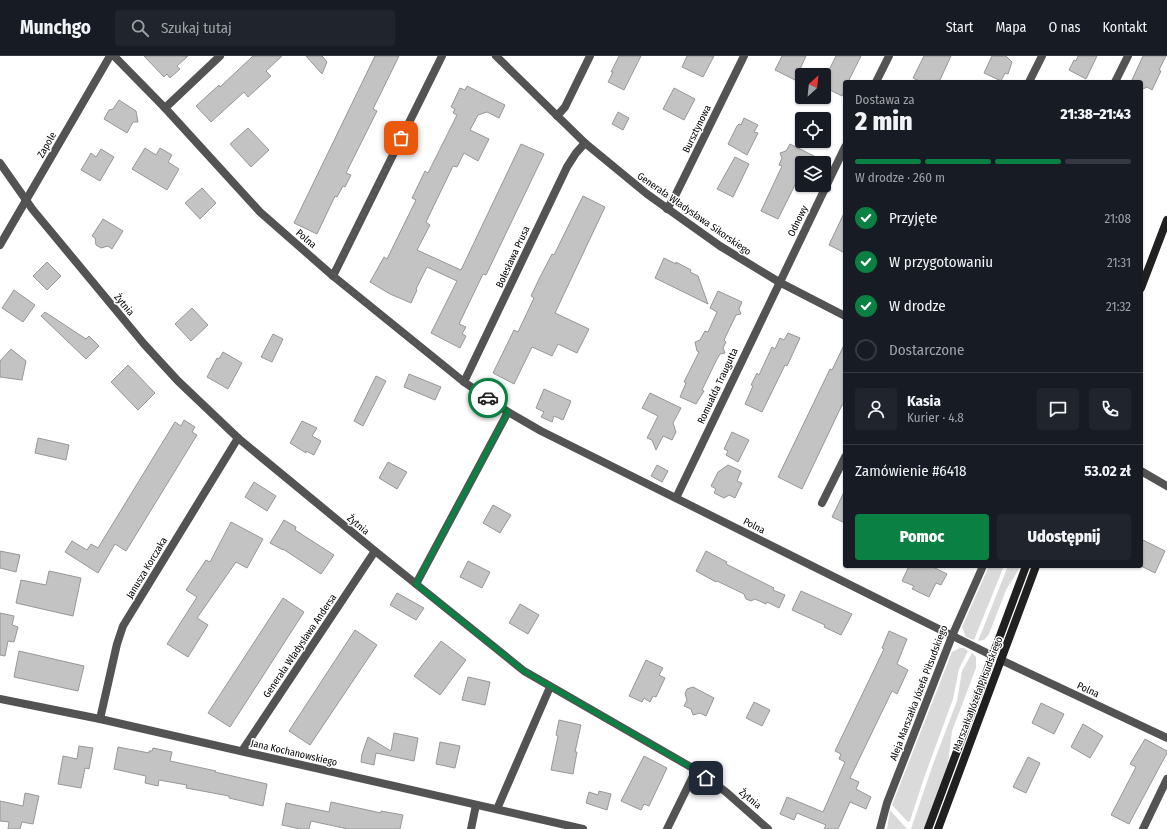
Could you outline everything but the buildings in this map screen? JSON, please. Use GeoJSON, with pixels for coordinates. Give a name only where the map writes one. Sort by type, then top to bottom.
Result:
{"type":"FeatureCollection","features":[{"type":"Feature","properties":{"kind":"main road"},"geometry":{"type":"LineString","coordinates":[[1143,283],[1167,220]]}},
{"type":"Feature","properties":{"kind":"main road","name":"Marszałka Józefa Piłsudskiego"},"geometry":{"type":"LineString","coordinates":[[928,829],[1025,568]]}},
{"type":"Feature","properties":{"kind":"main road","name":"Marszałka Józefa Piłsudskiego"},"geometry":{"type":"LineString","coordinates":[[938,829],[1035,568]]}},
{"type":"Feature","properties":{"kind":"street","name":"Zapole"},"geometry":{"type":"LineString","coordinates":[[0,245],[110,56]]}},
{"type":"Feature","properties":{"kind":"street","name":"Polna"},"geometry":{"type":"LineString","coordinates":[[114,56],[165,108],[260,212],[333,276],[464,382],[508,412],[541,431],[992,655]]}},
{"type":"Feature","properties":{"kind":"street"},"geometry":{"type":"LineString","coordinates":[[165,108],[220,56]]}},
{"type":"Feature","properties":{"kind":"street"},"geometry":{"type":"LineString","coordinates":[[333,276],[442,56]]}},
{"type":"Feature","properties":{"kind":"street","name":"Generała Władysława Sikorskiego"},"geometry":{"type":"LineString","coordinates":[[496,56],[585,143],[624,176],[667,209],[720,246],[779,282],[843,315]]}},
{"type":"Feature","properties":{"kind":"street"},"geometry":{"type":"LineString","coordinates":[[557,116],[565,106],[590,56]]}},
{"type":"Feature","properties":{"kind":"street","name":"Bursztynowa"},"geometry":{"type":"LineString","coordinates":[[667,209],[675,196],[744,56]]}},
{"type":"Feature","properties":{"kind":"street"},"geometry":{"type":"LineString","coordinates":[[877,80],[889,56]]}},
{"type":"Feature","properties":{"kind":"street"},"geometry":{"type":"LineString","coordinates":[[1030,80],[1042,56]]}},
{"type":"Feature","properties":{"kind":"street"},"geometry":{"type":"LineString","coordinates":[[1116,80],[1128,56]]}},
{"type":"Feature","properties":{"kind":"street","name":"Bolesława Prusa"},"geometry":{"type":"LineString","coordinates":[[464,382],[567,167],[585,143]]}},
{"type":"Feature","properties":{"kind":"street","name":"Odnowy"},"geometry":{"type":"LineString","coordinates":[[779,282],[843,151]]}},
{"type":"Feature","properties":{"kind":"street","name":"Żytnia"},"geometry":{"type":"LineString","coordinates":[[0,163],[48,230],[144,344],[178,381],[238,438],[524,671],[696,770],[726,792],[768,829]]}},
{"type":"Feature","properties":{"kind":"street","name":"Romualda Traugutta"},"geometry":{"type":"LineString","coordinates":[[676,498],[779,282]]}},
{"type":"Feature","properties":{"kind":"street"},"geometry":{"type":"LineString","coordinates":[[416,584],[508,412]]}},
{"type":"Feature","properties":{"kind":"street","name":"Janusza Korczaka"},"geometry":{"type":"LineString","coordinates":[[100,719],[117,644],[123,626],[238,438]]}},
{"type":"Feature","properties":{"kind":"street"},"geometry":{"type":"LineString","coordinates":[[822,503],[843,461]]}},
{"type":"Feature","properties":{"kind":"street"},"geometry":{"type":"LineString","coordinates":[[1143,472],[1167,486]]}},
{"type":"Feature","properties":{"kind":"street","name":"Generała Władysława Andersa"},"geometry":{"type":"LineString","coordinates":[[242,751],[375,551]]}},
{"type":"Feature","properties":{"kind":"street","name":"Aleja Marszałka Józefa Piłsudskiego"},"geometry":{"type":"LineString","coordinates":[[880,829],[887,803],[952,636],[982,568]]}},
{"type":"Feature","properties":{"kind":"street","name":"Polna"},"geometry":{"type":"LineString","coordinates":[[1002,660],[1167,738]]}},
{"type":"Feature","properties":{"kind":"street"},"geometry":{"type":"LineString","coordinates":[[497,809],[550,687]]}},
{"type":"Feature","properties":{"kind":"street","name":"Jana Kochanowskiego"},"geometry":{"type":"LineString","coordinates":[[0,699],[100,719],[583,829]]}},
{"type":"Feature","properties":{"kind":"street"},"geometry":{"type":"LineString","coordinates":[[667,829],[696,770]]}},
{"type":"Feature","properties":{"kind":"street"},"geometry":{"type":"LineString","coordinates":[[1143,829],[1167,779]]}},
{"type":"Feature","properties":{"kind":"street"},"geometry":{"type":"LineString","coordinates":[[471,829],[476,805]]}},
{"type":"Feature","properties":{"kind":"shaded area"},"geometry":{"type":"Polygon","coordinates":[[[988,568],[1003,568],[974,640],[966,637],[962,627],[988,568]]]}},
{"type":"Feature","properties":{"kind":"shaded area"},"geometry":{"type":"Polygon","coordinates":[[[1007,568],[1020,568],[1006,590],[989,634],[984,640],[978,641],[1007,568]]]}},
{"type":"Feature","properties":{"kind":"shaded area"},"geometry":{"type":"Polygon","coordinates":[[[960,648],[964,648],[968,651],[959,669],[953,699],[910,821],[908,822],[892,805],[952,652],[960,648]]]}},
{"type":"Feature","properties":{"kind":"shaded area"},"geometry":{"type":"Polygon","coordinates":[[[972,653],[976,657],[976,668],[952,731],[948,763],[924,829],[911,829],[932,767],[957,701],[962,671],[972,653]]]}},
{"type":"Feature","properties":{"kind":"shaded area"},"geometry":{"type":"Polygon","coordinates":[[[890,810],[907,829],[887,829],[890,810]]]}},
{"type":"Feature","properties":{"kind":"way so far"},"geometry":{"type":"LineString","coordinates":[[401,138],[333,276],[464,382],[488,398]]}},
{"type":"Feature","properties":{"kind":"route"},"geometry":{"type":"LineString","coordinates":[[488,398],[508,412],[416,584],[524,671],[696,770],[706,778]]}}]}
